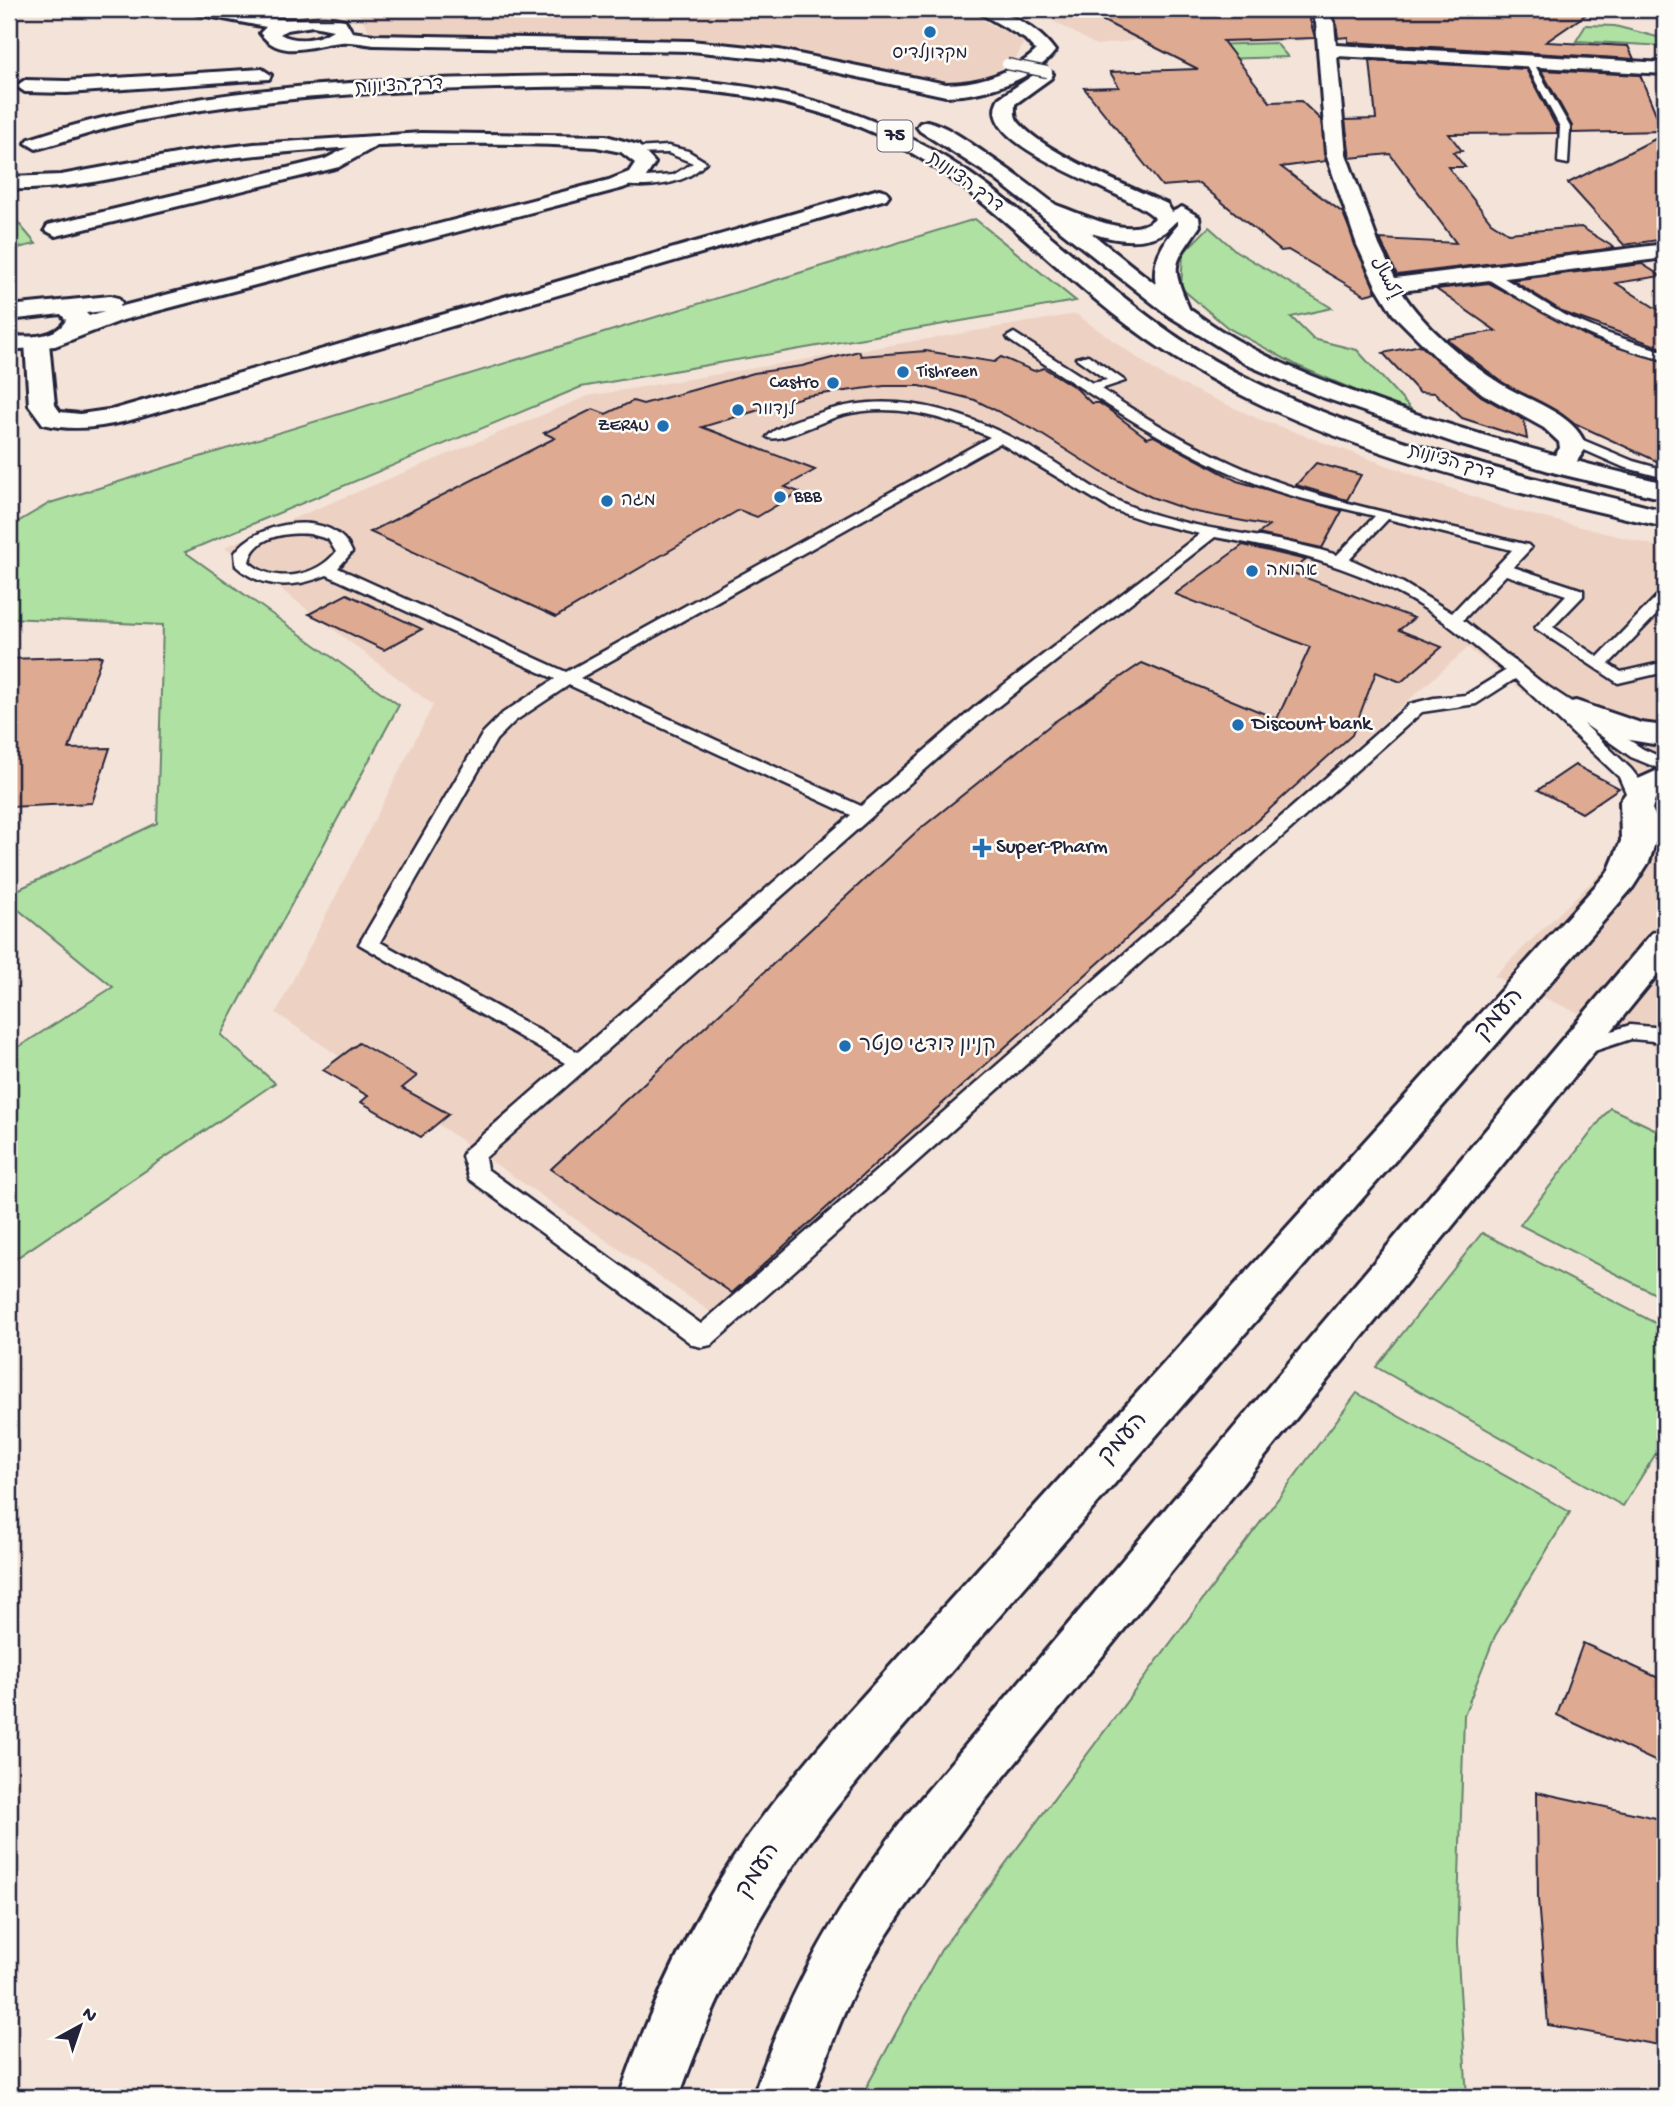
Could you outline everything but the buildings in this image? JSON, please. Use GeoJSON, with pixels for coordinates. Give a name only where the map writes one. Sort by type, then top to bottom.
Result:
{"type":"FeatureCollection","features":[{"type":"Feature","properties":{"kind":"main road"},"geometry":{"type":"LineString","coordinates":[[197,9],[282,25],[269,33],[271,37],[302,44],[338,24],[400,26]]}},
{"type":"Feature","properties":{"kind":"main road"},"geometry":{"type":"LineString","coordinates":[[338,24],[374,40],[691,46],[779,55],[929,87],[968,90],[1009,75],[1037,60],[1045,51],[1031,35],[982,9]]}},
{"type":"Feature","properties":{"kind":"main road"},"geometry":{"type":"LineString","coordinates":[[997,9],[1044,30],[1058,60],[1006,102],[1004,115],[1010,125],[1025,137],[1099,180],[1159,209],[1167,218],[1162,226],[1139,234],[1099,228],[1049,209]]}},
{"type":"Feature","properties":{"kind":"main road","name":"إكسال"},"geometry":{"type":"LineString","coordinates":[[1319,9],[1325,23],[1336,154],[1368,244],[1387,286],[1401,309],[1447,354],[1492,389],[1553,423],[1571,439]]}},
{"type":"Feature","properties":{"kind":"main road"},"geometry":{"type":"LineString","coordinates":[[1328,50],[1665,68]]}},
{"type":"Feature","properties":{"kind":"main road","name":"דרך הציונות"},"geometry":{"type":"LineString","coordinates":[[17,84],[67,88],[236,75],[648,69],[786,84],[902,116],[957,143],[1049,209],[1178,311],[1215,337],[1264,363],[1324,389],[1437,430],[1665,491]]}},
{"type":"Feature","properties":{"kind":"main road","name":"דרך הציונות"},"geometry":{"type":"LineString","coordinates":[[17,84],[55,108],[53,128],[29,147],[84,125],[158,110],[276,96],[434,84],[652,82],[734,90],[803,103],[867,123],[921,150],[998,207],[1146,328],[1226,376],[1338,426],[1395,447],[1665,519]]}},
{"type":"Feature","properties":{"kind":"main road"},"geometry":{"type":"LineString","coordinates":[[9,183],[55,184],[211,154],[479,138],[598,141],[634,151],[645,163],[637,176],[621,182],[115,315],[69,320],[38,308],[9,313]]}},
{"type":"Feature","properties":{"kind":"main road"},"geometry":{"type":"LineString","coordinates":[[9,343],[37,343],[69,320],[127,299],[594,179],[620,169],[623,160],[609,147],[568,141]]}},
{"type":"Feature","properties":{"kind":"main road"},"geometry":{"type":"LineString","coordinates":[[56,230],[332,163],[368,143]]}},
{"type":"Feature","properties":{"kind":"main road"},"geometry":{"type":"LineString","coordinates":[[9,191],[72,189],[142,166]]}},
{"type":"Feature","properties":{"kind":"main road"},"geometry":{"type":"LineString","coordinates":[[1099,180],[1162,202],[1188,217],[1189,226],[1169,249],[1163,264],[1178,311]]}},
{"type":"Feature","properties":{"kind":"main road"},"geometry":{"type":"LineString","coordinates":[[37,343],[42,405],[52,419],[80,422],[118,416],[879,195]]}},
{"type":"Feature","properties":{"kind":"main road"},"geometry":{"type":"LineString","coordinates":[[1387,286],[1665,251]]}},
{"type":"Feature","properties":{"kind":"main road"},"geometry":{"type":"LineString","coordinates":[[1561,465],[1573,448],[1571,439]]}},
{"type":"Feature","properties":{"kind":"main road"},"geometry":{"type":"LineString","coordinates":[[1576,710],[1635,732],[1665,736]]}},
{"type":"Feature","properties":{"kind":"main road"},"geometry":{"type":"LineString","coordinates":[[1646,820],[1646,785],[1665,777]]}},
{"type":"Feature","properties":{"kind":"main road","name":"העמק"},"geometry":{"type":"LineString","coordinates":[[649,2097],[700,1973],[743,1893],[794,1817],[883,1711],[1621,878],[1636,856],[1646,820]]}},
{"type":"Feature","properties":{"kind":"main road"},"geometry":{"type":"LineString","coordinates":[[783,2097],[810,2023],[845,1951],[889,1881],[963,1787],[1665,941]]}},
{"type":"Feature","properties":{"kind":"lane"},"geometry":{"type":"LineString","coordinates":[[1007,64],[1058,60]]}},
{"type":"Feature","properties":{"kind":"lane"},"geometry":{"type":"LineString","coordinates":[[1527,60],[1565,127],[1564,162]]}},
{"type":"Feature","properties":{"kind":"lane"},"geometry":{"type":"LineString","coordinates":[[621,182],[679,176],[695,170],[700,162],[689,153],[671,149],[634,151]]}},
{"type":"Feature","properties":{"kind":"lane"},"geometry":{"type":"LineString","coordinates":[[1487,273],[1559,318],[1601,336],[1665,356]]}},
{"type":"Feature","properties":{"kind":"lane"},"geometry":{"type":"LineString","coordinates":[[1014,337],[1139,420],[1263,481],[1523,548],[1453,621]]}},
{"type":"Feature","properties":{"kind":"lane"},"geometry":{"type":"LineString","coordinates":[[1083,358],[1118,381],[1090,388]]}},
{"type":"Feature","properties":{"kind":"lane"},"geometry":{"type":"LineString","coordinates":[[774,438],[825,413],[877,405],[917,407],[953,416],[1000,437],[1114,505],[1149,519],[1290,545],[1340,561],[1385,580],[1453,621],[1535,687],[1625,773],[1633,783],[1646,820]]}},
{"type":"Feature","properties":{"kind":"lane"},"geometry":{"type":"LineString","coordinates":[[579,1062],[369,944],[489,737],[509,717],[567,678],[1000,437]]}},
{"type":"Feature","properties":{"kind":"lane"},"geometry":{"type":"LineString","coordinates":[[1571,439],[1628,464],[1665,474]]}},
{"type":"Feature","properties":{"kind":"lane"},"geometry":{"type":"LineString","coordinates":[[1340,561],[1385,514]]}},
{"type":"Feature","properties":{"kind":"lane"},"geometry":{"type":"LineString","coordinates":[[328,569],[344,552],[341,541],[319,530],[303,528],[274,532],[247,546],[242,555],[245,569],[271,579],[313,575],[328,569],[861,813]]}},
{"type":"Feature","properties":{"kind":"lane"},"geometry":{"type":"LineString","coordinates":[[1212,532],[981,711],[861,813],[473,1156],[477,1173],[702,1338],[1416,708],[1434,703],[1470,700],[1515,672]]}},
{"type":"Feature","properties":{"kind":"lane"},"geometry":{"type":"LineString","coordinates":[[1503,569],[1577,593],[1543,628],[1618,678],[1665,667]]}},
{"type":"Feature","properties":{"kind":"lane"},"geometry":{"type":"LineString","coordinates":[[1599,666],[1665,597]]}},
{"type":"Feature","properties":{"kind":"lane"},"geometry":{"type":"LineString","coordinates":[[1535,687],[1576,710],[1637,752],[1665,766]]}},
{"type":"Feature","properties":{"kind":"lane"},"geometry":{"type":"LineString","coordinates":[[1574,1050],[1630,1032],[1665,1035]]}},
{"type":"Feature","properties":{"kind":"shaded area"},"geometry":{"type":"Polygon","coordinates":[[[373,9],[962,9],[1024,42],[1017,57],[987,78],[963,85],[815,55],[712,44],[396,37],[370,33],[359,13],[373,9]]]}},
{"type":"Feature","properties":{"kind":"shaded area"},"geometry":{"type":"Polygon","coordinates":[[[1032,9],[1295,9],[1305,41],[1208,44],[1198,33],[1096,45],[1032,9]]]}},
{"type":"Feature","properties":{"kind":"shaded area"},"geometry":{"type":"Polygon","coordinates":[[[1076,314],[1163,376],[1259,419],[1505,508],[1665,548],[1665,1051],[1494,976],[1661,815],[1581,737],[1468,648],[712,1313],[276,1013],[433,705],[225,547],[588,396],[1076,314]]]}},
{"type":"Feature","properties":{"kind":"green space"},"geometry":{"type":"Polygon","coordinates":[[[1586,25],[1615,26],[1665,39],[1665,46],[1576,41],[1586,25]]]}},
{"type":"Feature","properties":{"kind":"green space"},"geometry":{"type":"Polygon","coordinates":[[[1276,43],[1288,57],[1218,59],[1207,45],[1276,43]]]}},
{"type":"Feature","properties":{"kind":"green space"},"geometry":{"type":"Polygon","coordinates":[[[9,212],[36,244],[9,250],[9,212]]]}},
{"type":"Feature","properties":{"kind":"green space"},"geometry":{"type":"Polygon","coordinates":[[[975,219],[1076,301],[581,387],[185,552],[399,705],[221,1035],[275,1083],[9,1263],[9,1053],[113,987],[9,902],[9,894],[157,823],[163,625],[9,618],[9,527],[50,503],[975,219]]]}},
{"type":"Feature","properties":{"kind":"green space"},"geometry":{"type":"Polygon","coordinates":[[[1209,227],[1236,251],[1332,308],[1291,317],[1313,339],[1357,350],[1418,417],[1298,366],[1228,328],[1181,288],[1183,253],[1209,227]]]}},
{"type":"Feature","properties":{"kind":"green space"},"geometry":{"type":"Polygon","coordinates":[[[1610,1108],[1665,1134],[1665,1299],[1520,1225],[1610,1108]]]}},
{"type":"Feature","properties":{"kind":"green space"},"geometry":{"type":"Polygon","coordinates":[[[1482,1233],[1665,1328],[1665,1439],[1623,1506],[1376,1367],[1482,1233]]]}},
{"type":"Feature","properties":{"kind":"green space"},"geometry":{"type":"Polygon","coordinates":[[[1357,1393],[1570,1512],[1495,1636],[1464,1715],[1457,1944],[1467,2097],[861,2097],[941,1950],[1357,1393]]]}},
{"type":"Feature","properties":{"kind":"place","name":"מקדונלד'ס"},"geometry":{"type":"Point","coordinates":[930,32]}},
{"type":"Feature","properties":{"kind":"place","name":"Tishreen"},"geometry":{"type":"Point","coordinates":[903,372]}},
{"type":"Feature","properties":{"kind":"place","name":"Castro"},"geometry":{"type":"Point","coordinates":[833,383]}},
{"type":"Feature","properties":{"kind":"place","name":"לנדוור"},"geometry":{"type":"Point","coordinates":[738,410]}},
{"type":"Feature","properties":{"kind":"place","name":"ZER4U"},"geometry":{"type":"Point","coordinates":[663,426]}},
{"type":"Feature","properties":{"kind":"place","name":"BBB"},"geometry":{"type":"Point","coordinates":[780,497]}},
{"type":"Feature","properties":{"kind":"place","name":"מגה"},"geometry":{"type":"Point","coordinates":[607,501]}},
{"type":"Feature","properties":{"kind":"place","name":"ארומה"},"geometry":{"type":"Point","coordinates":[1252,571]}},
{"type":"Feature","properties":{"kind":"place","name":"Discount bank"},"geometry":{"type":"Point","coordinates":[1238,725]}},
{"type":"Feature","properties":{"kind":"place","name":"Super-Pharm"},"geometry":{"type":"Point","coordinates":[982,848]}},
{"type":"Feature","properties":{"kind":"place","name":"קניון דודג' סנטר"},"geometry":{"type":"Point","coordinates":[845,1046]}}]}
